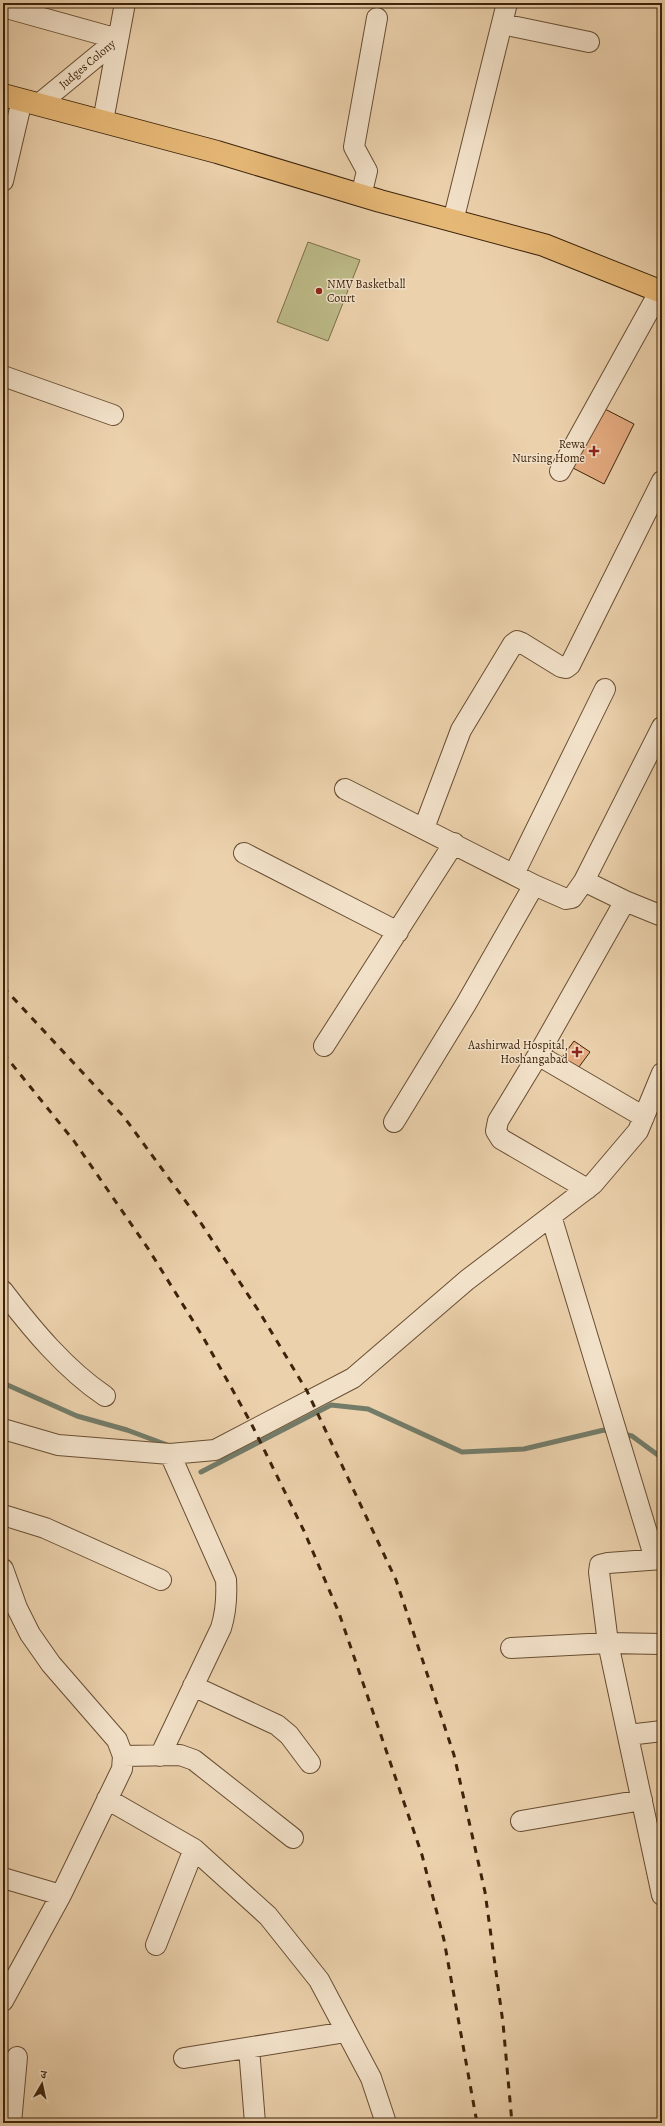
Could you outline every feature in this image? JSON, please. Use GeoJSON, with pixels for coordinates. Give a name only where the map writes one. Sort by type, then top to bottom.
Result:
{"type":"FeatureCollection","features":[{"type":"Feature","properties":{"kind":"main road"},"geometry":{"type":"LineString","coordinates":[[21,100],[217,152],[362,196],[544,245],[662,290]]}},
{"type":"Feature","properties":{"kind":"street"},"geometry":{"type":"LineString","coordinates":[[103,121],[125,3]]}},
{"type":"Feature","properties":{"kind":"street"},"geometry":{"type":"LineString","coordinates":[[454,221],[507,3]]}},
{"type":"Feature","properties":{"kind":"street","name":"Judges Colony"},"geometry":{"type":"LineString","coordinates":[[3,8],[118,39]]}},
{"type":"Feature","properties":{"kind":"street"},"geometry":{"type":"LineString","coordinates":[[362,196],[367,171],[354,147],[377,18]]}},
{"type":"Feature","properties":{"kind":"street"},"geometry":{"type":"LineString","coordinates":[[502,24],[589,42]]}},
{"type":"Feature","properties":{"kind":"street","name":"Judges Colony"},"geometry":{"type":"LineString","coordinates":[[21,100],[118,39]]}},
{"type":"Feature","properties":{"kind":"street"},"geometry":{"type":"LineString","coordinates":[[3,181],[21,100]]}},
{"type":"Feature","properties":{"kind":"street"},"geometry":{"type":"LineString","coordinates":[[560,471],[662,290]]}},
{"type":"Feature","properties":{"kind":"street"},"geometry":{"type":"LineString","coordinates":[[3,376],[113,415]]}},
{"type":"Feature","properties":{"kind":"street"},"geometry":{"type":"LineString","coordinates":[[424,828],[461,730],[512,644],[516,641],[522,643],[561,667],[566,668],[570,665],[662,481]]}},
{"type":"Feature","properties":{"kind":"street"},"geometry":{"type":"LineString","coordinates":[[514,874],[605,689]]}},
{"type":"Feature","properties":{"kind":"street"},"geometry":{"type":"LineString","coordinates":[[345,789],[454,843],[534,885],[566,898],[572,898],[584,881],[662,727]]}},
{"type":"Feature","properties":{"kind":"street"},"geometry":{"type":"LineString","coordinates":[[324,1046],[454,843]]}},
{"type":"Feature","properties":{"kind":"street"},"geometry":{"type":"LineString","coordinates":[[244,853],[398,932]]}},
{"type":"Feature","properties":{"kind":"street"},"geometry":{"type":"LineString","coordinates":[[584,881],[624,901],[662,916]]}},
{"type":"Feature","properties":{"kind":"street"},"geometry":{"type":"LineString","coordinates":[[394,1122],[466,1004],[534,885]]}},
{"type":"Feature","properties":{"kind":"street"},"geometry":{"type":"LineString","coordinates":[[587,1189],[501,1139],[496,1131],[498,1121],[538,1055],[624,901]]}},
{"type":"Feature","properties":{"kind":"street"},"geometry":{"type":"LineString","coordinates":[[538,1055],[644,1117]]}},
{"type":"Feature","properties":{"kind":"street"},"geometry":{"type":"LineString","coordinates":[[3,1429],[58,1445],[170,1454],[215,1450],[353,1378],[467,1280],[593,1184],[638,1131],[662,1073]]}},
{"type":"Feature","properties":{"kind":"street"},"geometry":{"type":"LineString","coordinates":[[552,1216],[620,1446],[659,1559],[600,1565],[608,1643],[628,1735],[649,1809],[662,1895]]}},
{"type":"Feature","properties":{"kind":"street"},"geometry":{"type":"LineString","coordinates":[[3,1291],[31,1328],[91,1387],[105,1396]]}},
{"type":"Feature","properties":{"kind":"street"},"geometry":{"type":"LineString","coordinates":[[160,1756],[221,1628],[226,1612],[226,1580],[170,1454]]}},
{"type":"Feature","properties":{"kind":"street"},"geometry":{"type":"LineString","coordinates":[[3,1515],[45,1528],[126,1566],[161,1580]]}},
{"type":"Feature","properties":{"kind":"street"},"geometry":{"type":"LineString","coordinates":[[3,1569],[17,1608],[30,1634],[51,1664],[117,1740],[123,1756],[122,1769],[61,1895],[3,2001]]}},
{"type":"Feature","properties":{"kind":"street"},"geometry":{"type":"LineString","coordinates":[[511,1648],[608,1643],[662,1644]]}},
{"type":"Feature","properties":{"kind":"street"},"geometry":{"type":"LineString","coordinates":[[194,1686],[277,1725],[289,1735],[310,1764]]}},
{"type":"Feature","properties":{"kind":"street"},"geometry":{"type":"LineString","coordinates":[[628,1735],[662,1731]]}},
{"type":"Feature","properties":{"kind":"street"},"geometry":{"type":"LineString","coordinates":[[123,1756],[180,1755],[194,1760],[293,1838]]}},
{"type":"Feature","properties":{"kind":"street"},"geometry":{"type":"LineString","coordinates":[[107,1799],[194,1849],[268,1916],[319,1980],[371,2078],[386,2123]]}},
{"type":"Feature","properties":{"kind":"street"},"geometry":{"type":"LineString","coordinates":[[521,1821],[649,1809]]}},
{"type":"Feature","properties":{"kind":"street"},"geometry":{"type":"LineString","coordinates":[[156,1945],[194,1849]]}},
{"type":"Feature","properties":{"kind":"street"},"geometry":{"type":"LineString","coordinates":[[3,1878],[61,1895]]}},
{"type":"Feature","properties":{"kind":"street"},"geometry":{"type":"LineString","coordinates":[[184,2058],[346,2032]]}},
{"type":"Feature","properties":{"kind":"street"},"geometry":{"type":"LineString","coordinates":[[250,2048],[255,2123]]}},
{"type":"Feature","properties":{"kind":"street"},"geometry":{"type":"LineString","coordinates":[[12,2123],[18,2057]]}},
{"type":"Feature","properties":{"kind":"shaded area","name":"NMV Basketball Court"},"geometry":{"type":"Polygon","coordinates":[[[308,242],[360,260],[328,341],[277,322],[308,242]]]}},
{"type":"Feature","properties":{"kind":"building"},"geometry":{"type":"Polygon","coordinates":[[[603,408],[634,424],[604,484],[573,468],[603,408]]]}},
{"type":"Feature","properties":{"kind":"building"},"geometry":{"type":"Polygon","coordinates":[[[574,1041],[590,1052],[576,1071],[560,1060],[574,1041]]]}},
{"type":"Feature","properties":{"kind":"waterway"},"geometry":{"type":"LineString","coordinates":[[3,1383],[77,1416],[127,1430],[170,1446]]}},
{"type":"Feature","properties":{"kind":"waterway"},"geometry":{"type":"LineString","coordinates":[[201,1472],[331,1405],[368,1409],[462,1452],[524,1449],[604,1430],[611,1432]]}},
{"type":"Feature","properties":{"kind":"waterway"},"geometry":{"type":"LineString","coordinates":[[623,1434],[632,1436],[662,1458]]}},
{"type":"Feature","properties":{"kind":"railway"},"geometry":{"type":"LineString","coordinates":[[3,987],[124,1117],[195,1214],[260,1313],[307,1391],[396,1580],[454,1755],[485,1892],[503,2023],[512,2123]]}},
{"type":"Feature","properties":{"kind":"railway"},"geometry":{"type":"LineString","coordinates":[[3,1053],[74,1141],[149,1250],[203,1337],[251,1423],[304,1531],[339,1613],[422,1855],[444,1940],[477,2123]]}},
{"type":"Feature","properties":{"kind":"place","name":"NMV Basketball Court"},"geometry":{"type":"Point","coordinates":[319,291]}},
{"type":"Feature","properties":{"kind":"place","name":"Rewa Nursing Home"},"geometry":{"type":"Point","coordinates":[594,451]}},
{"type":"Feature","properties":{"kind":"place","name":"Aashirwad Hospital, Hoshangabad"},"geometry":{"type":"Point","coordinates":[577,1052]}}]}
